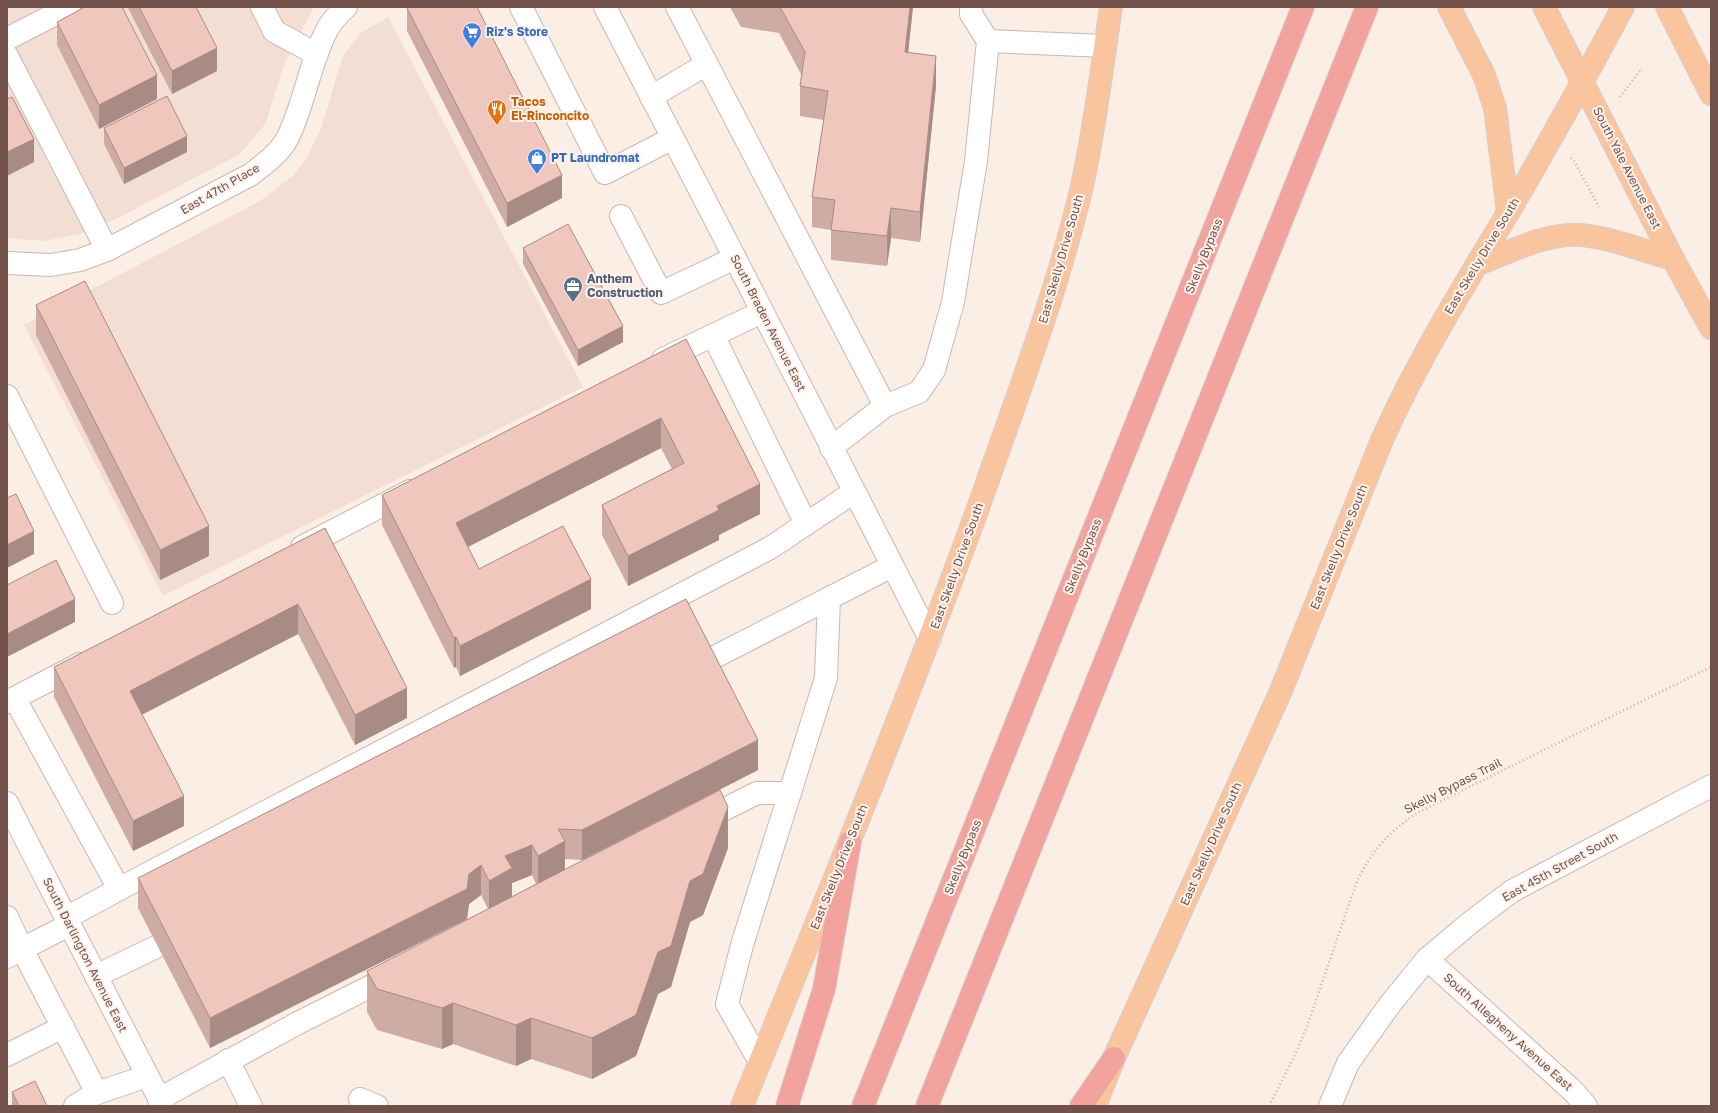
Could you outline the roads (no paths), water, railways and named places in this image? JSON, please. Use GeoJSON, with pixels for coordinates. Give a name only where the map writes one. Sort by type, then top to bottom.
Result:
{"type":"FeatureCollection","features":[{"type":"Feature","properties":{"kind":"highway","name":"Skelly Bypass"},"geometry":{"type":"LineString","coordinates":[[863,1106],[1303,7]]}},
{"type":"Feature","properties":{"kind":"highway"},"geometry":{"type":"LineString","coordinates":[[927,1106],[1367,7]]}},
{"type":"Feature","properties":{"kind":"highway"},"geometry":{"type":"LineString","coordinates":[[787,1106],[824,988],[850,842]]}},
{"type":"Feature","properties":{"kind":"highway"},"geometry":{"type":"LineString","coordinates":[[1081,1106],[1114,1058]]}},
{"type":"Feature","properties":{"kind":"main road","name":"East Skelly Drive South"},"geometry":{"type":"LineString","coordinates":[[742,1106],[850,842],[930,639],[1035,348],[1061,265],[1082,184],[1098,94],[1111,7]]}},
{"type":"Feature","properties":{"kind":"main road"},"geometry":{"type":"LineString","coordinates":[[1449,7],[1484,75],[1495,108],[1508,212]]}},
{"type":"Feature","properties":{"kind":"main road","name":"South Yale Avenue East"},"geometry":{"type":"LineString","coordinates":[[1544,7],[1673,259],[1711,328]]}},
{"type":"Feature","properties":{"kind":"main road","name":"East Skelly Drive South"},"geometry":{"type":"LineString","coordinates":[[1095,1106],[1114,1058],[1280,693],[1382,440],[1400,402],[1433,337],[1508,212],[1583,82],[1623,7]]}},
{"type":"Feature","properties":{"kind":"main road"},"geometry":{"type":"LineString","coordinates":[[1667,7],[1711,94]]}},
{"type":"Feature","properties":{"kind":"main road"},"geometry":{"type":"LineString","coordinates":[[1476,265],[1537,241],[1564,236],[1580,235],[1598,238],[1673,259]]}},
{"type":"Feature","properties":{"kind":"street"},"geometry":{"type":"LineString","coordinates":[[7,39],[69,7]]}},
{"type":"Feature","properties":{"kind":"street"},"geometry":{"type":"LineString","coordinates":[[262,7],[274,31],[316,54]]}},
{"type":"Feature","properties":{"kind":"street","name":"East 47th Place"},"geometry":{"type":"LineString","coordinates":[[7,263],[58,264],[76,262],[106,250],[225,190],[250,175],[271,159],[286,140],[298,112],[316,54],[328,26],[346,7]]}},
{"type":"Feature","properties":{"kind":"street"},"geometry":{"type":"LineString","coordinates":[[521,7],[605,173],[673,138]]}},
{"type":"Feature","properties":{"kind":"street","name":"South Braden Avenue East"},"geometry":{"type":"LineString","coordinates":[[605,7],[930,639]]}},
{"type":"Feature","properties":{"kind":"street"},"geometry":{"type":"LineString","coordinates":[[678,7],[884,406]]}},
{"type":"Feature","properties":{"kind":"street"},"geometry":{"type":"LineString","coordinates":[[832,448],[884,406],[919,392],[934,370],[953,302],[976,161],[988,41],[970,14],[971,7]]}},
{"type":"Feature","properties":{"kind":"street"},"geometry":{"type":"LineString","coordinates":[[988,41],[1105,46]]}},
{"type":"Feature","properties":{"kind":"street"},"geometry":{"type":"LineString","coordinates":[[7,56],[106,250]]}},
{"type":"Feature","properties":{"kind":"street"},"geometry":{"type":"LineString","coordinates":[[651,97],[707,64]]}},
{"type":"Feature","properties":{"kind":"street"},"geometry":{"type":"LineString","coordinates":[[621,216],[661,293],[735,258]]}},
{"type":"Feature","properties":{"kind":"street"},"geometry":{"type":"LineString","coordinates":[[645,368],[762,312]]}},
{"type":"Feature","properties":{"kind":"street"},"geometry":{"type":"LineString","coordinates":[[713,335],[806,524]]}},
{"type":"Feature","properties":{"kind":"street"},"geometry":{"type":"LineString","coordinates":[[7,396],[112,603]]}},
{"type":"Feature","properties":{"kind":"street"},"geometry":{"type":"LineString","coordinates":[[283,557],[428,481]]}},
{"type":"Feature","properties":{"kind":"street"},"geometry":{"type":"LineString","coordinates":[[15,953],[68,922],[119,889],[770,548],[854,492]]}},
{"type":"Feature","properties":{"kind":"street"},"geometry":{"type":"LineString","coordinates":[[703,663],[892,566]]}},
{"type":"Feature","properties":{"kind":"street"},"geometry":{"type":"LineString","coordinates":[[760,1062],[727,1004],[742,945],[826,678],[829,598]]}},
{"type":"Feature","properties":{"kind":"street"},"geometry":{"type":"LineString","coordinates":[[99,653],[11,700],[119,889]]}},
{"type":"Feature","properties":{"kind":"street","name":"East 45th Street South"},"geometry":{"type":"LineString","coordinates":[[1330,1106],[1348,1063],[1391,1002],[1427,959],[1471,922],[1512,891],[1711,786]]}},
{"type":"Feature","properties":{"kind":"street"},"geometry":{"type":"LineString","coordinates":[[687,829],[757,794],[790,792]]}},
{"type":"Feature","properties":{"kind":"street","name":"South Darlington Avenue East"},"geometry":{"type":"LineString","coordinates":[[7,804],[161,1102]]}},
{"type":"Feature","properties":{"kind":"street"},"geometry":{"type":"LineString","coordinates":[[7,917],[15,953],[63,1027],[97,1093]]}},
{"type":"Feature","properties":{"kind":"street"},"geometry":{"type":"LineString","coordinates":[[96,976],[158,946]]}},
{"type":"Feature","properties":{"kind":"street","name":"South Allegheny Avenue East"},"geometry":{"type":"LineString","coordinates":[[1427,959],[1574,1092],[1586,1106]]}},
{"type":"Feature","properties":{"kind":"street"},"geometry":{"type":"LineString","coordinates":[[161,1102],[228,1060],[411,966]]}},
{"type":"Feature","properties":{"kind":"street"},"geometry":{"type":"LineString","coordinates":[[7,1056],[63,1027]]}},
{"type":"Feature","properties":{"kind":"street"},"geometry":{"type":"LineString","coordinates":[[228,1060],[250,1106]]}},
{"type":"Feature","properties":{"kind":"street"},"geometry":{"type":"LineString","coordinates":[[75,1106],[97,1093],[147,1076]]}},
{"type":"Feature","properties":{"kind":"place","name":"Riz's Store"},"geometry":{"type":"Point","coordinates":[472,49]}},
{"type":"Feature","properties":{"kind":"place","name":"Tacos El-Rinconcito"},"geometry":{"type":"Point","coordinates":[497,126]}},
{"type":"Feature","properties":{"kind":"place","name":"PT Laundromat"},"geometry":{"type":"Point","coordinates":[537,175]}},
{"type":"Feature","properties":{"kind":"place","name":"Anthem Construction"},"geometry":{"type":"Point","coordinates":[573,303]}}]}
